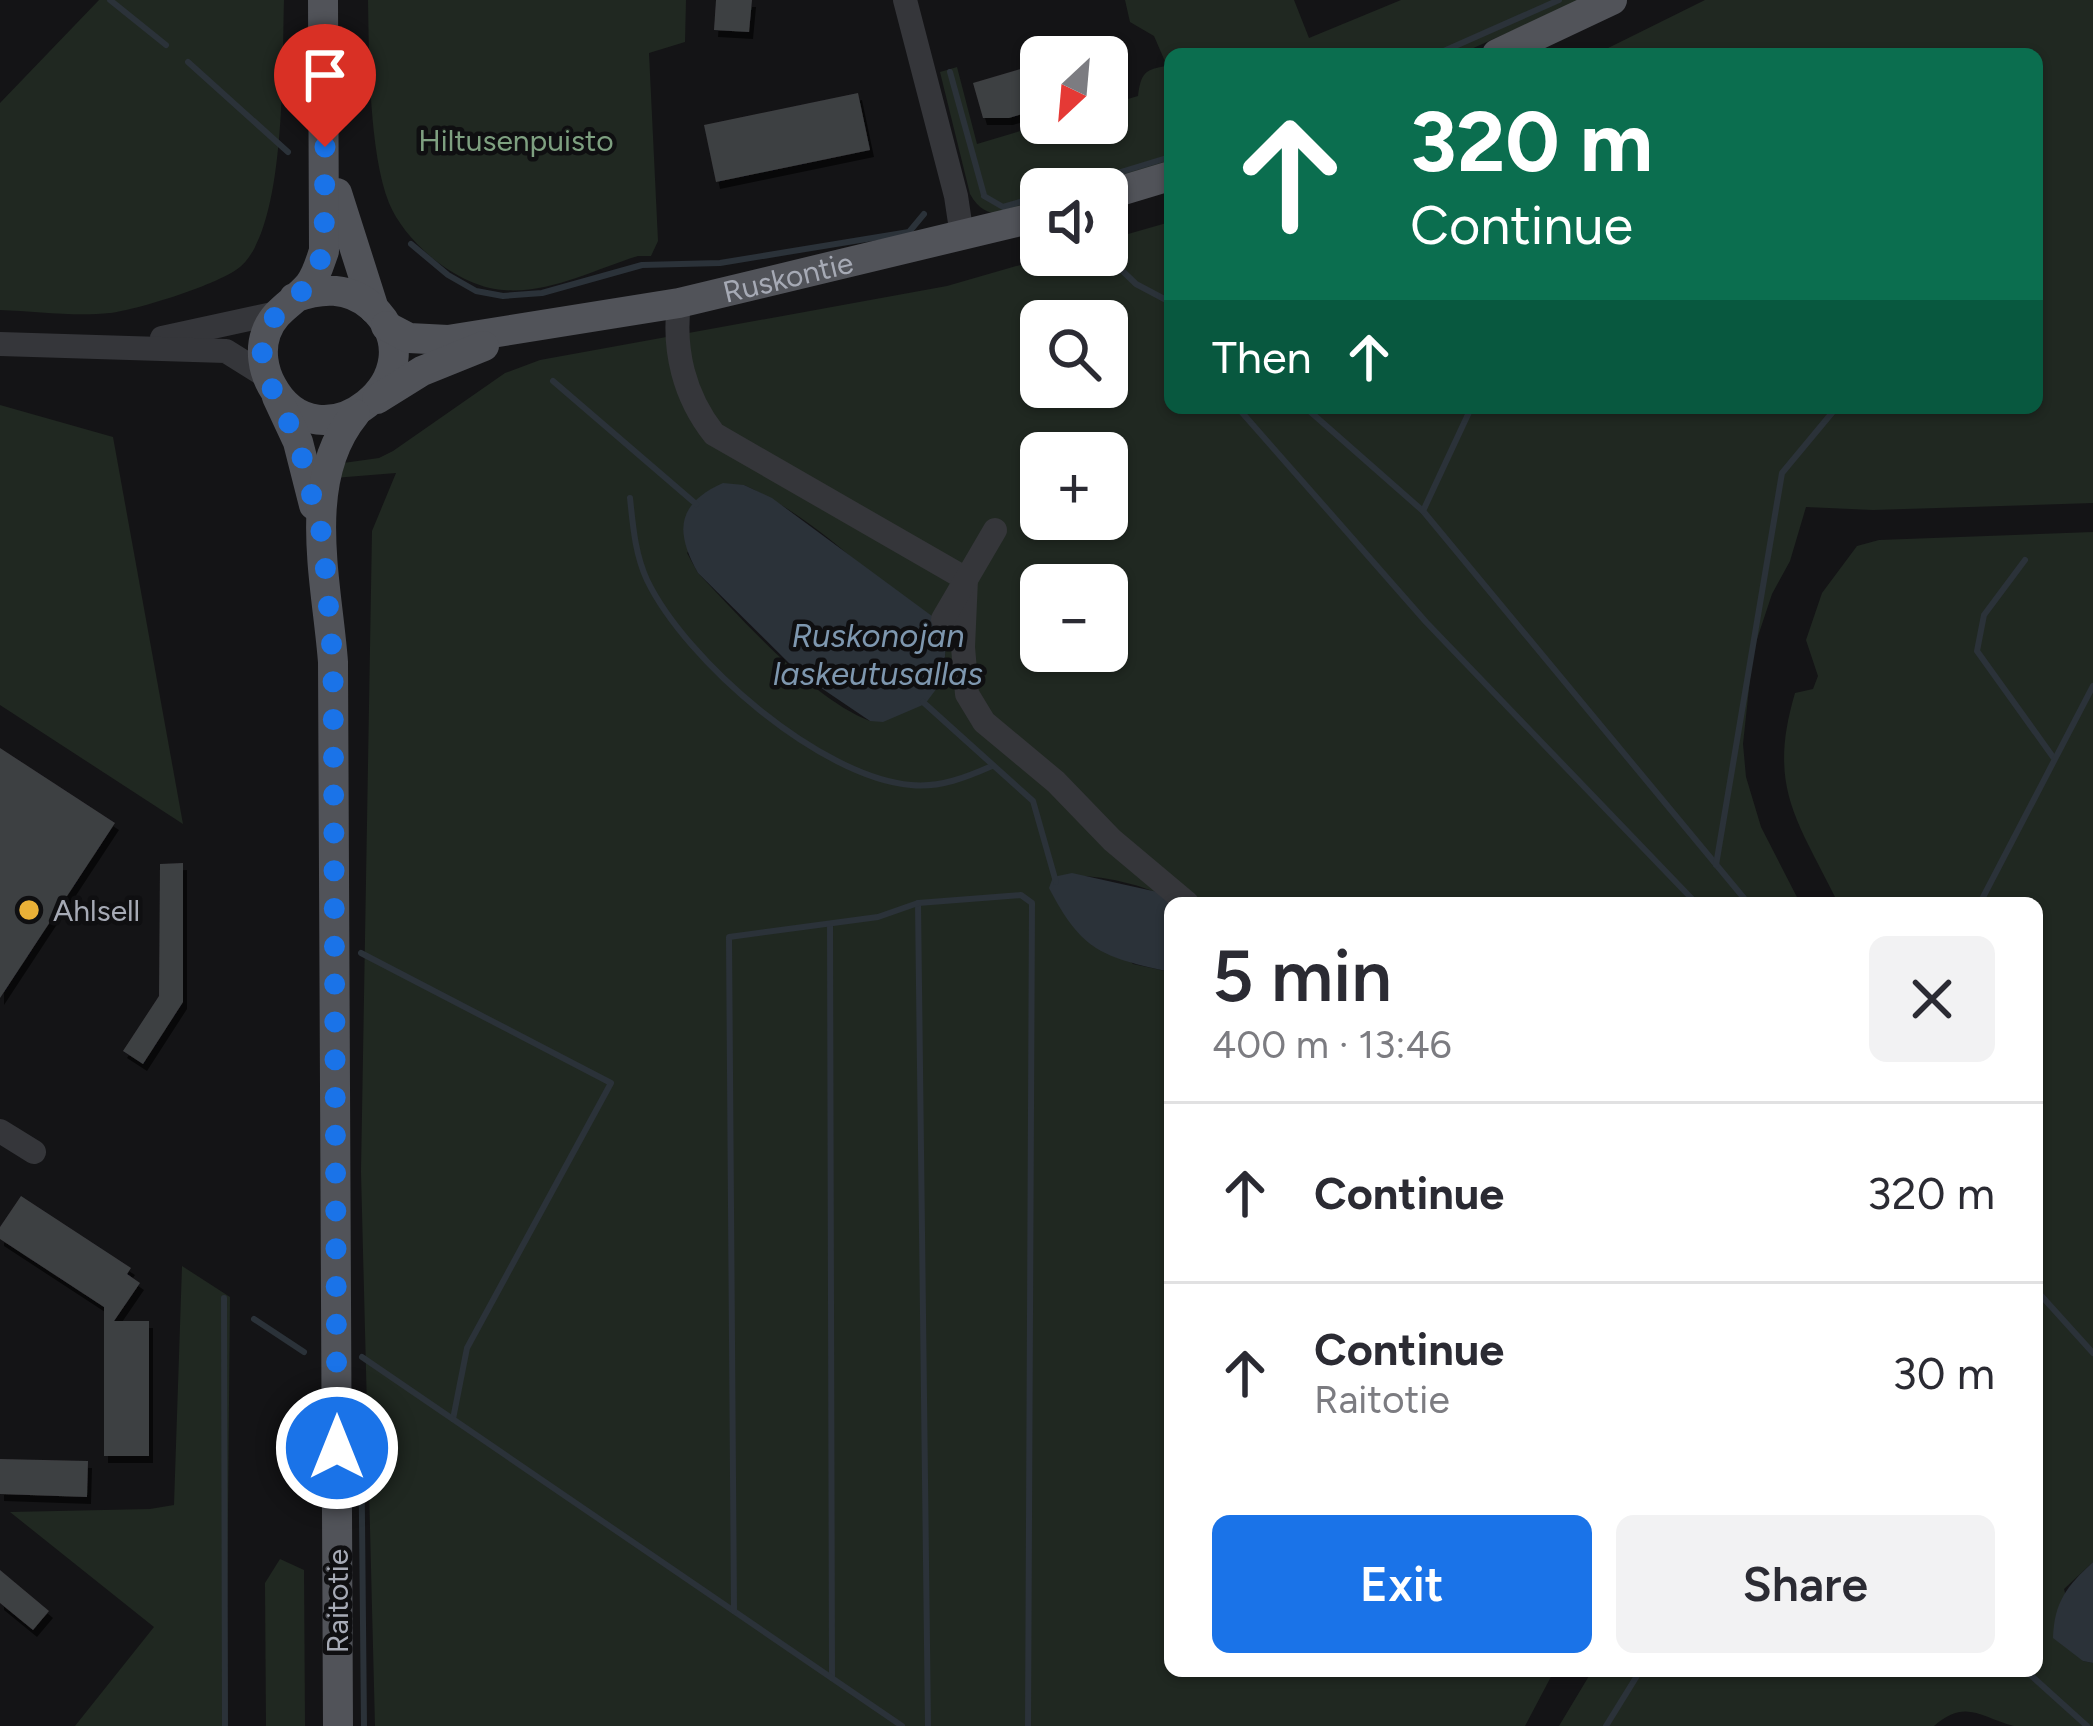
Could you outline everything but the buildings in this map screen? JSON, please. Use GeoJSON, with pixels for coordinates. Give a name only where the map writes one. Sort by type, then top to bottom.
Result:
{"type":"FeatureCollection","features":[{"type":"Feature","properties":{"kind":"main road"},"geometry":{"type":"LineString","coordinates":[[323,0],[324,251],[309,285],[266,332],[262,354],[271,386],[293,410],[334,419],[363,408],[385,386],[392,346],[347,232],[325,147]]}},
{"type":"Feature","properties":{"kind":"main road"},"geometry":{"type":"LineString","coordinates":[[1510,48],[1612,0]]}},
{"type":"Feature","properties":{"kind":"main road"},"geometry":{"type":"LineString","coordinates":[[1128,189],[1164,178]]}},
{"type":"Feature","properties":{"kind":"main road","name":"Ruskontie"},"geometry":{"type":"LineString","coordinates":[[380,317],[409,338],[448,340],[679,303],[1020,221]]}},
{"type":"Feature","properties":{"kind":"main road"},"geometry":{"type":"LineString","coordinates":[[285,306],[314,290],[336,290],[357,296],[380,317]]}},
{"type":"Feature","properties":{"kind":"main road","name":"Ruskontie"},"geometry":{"type":"LineString","coordinates":[[363,408],[422,371],[535,326]]}},
{"type":"Feature","properties":{"kind":"main road","name":"Raitotie"},"geometry":{"type":"LineString","coordinates":[[271,386],[298,442],[323,539]]}},
{"type":"Feature","properties":{"kind":"main road","name":"Raitotie"},"geometry":{"type":"LineString","coordinates":[[338,1726],[333,662],[322,505],[328,458],[363,408]]}},
{"type":"Feature","properties":{"kind":"street"},"geometry":{"type":"LineString","coordinates":[[905,0],[962,236]]}},
{"type":"Feature","properties":{"kind":"street"},"geometry":{"type":"LineString","coordinates":[[679,303],[675,334],[685,381],[714,434],[967,579]]}},
{"type":"Feature","properties":{"kind":"street"},"geometry":{"type":"LineString","coordinates":[[127,346],[285,306]]}},
{"type":"Feature","properties":{"kind":"street"},"geometry":{"type":"LineString","coordinates":[[0,344],[226,351],[271,386]]}},
{"type":"Feature","properties":{"kind":"street"},"geometry":{"type":"LineString","coordinates":[[943,619],[994,530]]}},
{"type":"Feature","properties":{"kind":"street"},"geometry":{"type":"LineString","coordinates":[[967,579],[963,647],[968,694],[985,722],[1180,897]]}},
{"type":"Feature","properties":{"kind":"street"},"geometry":{"type":"LineString","coordinates":[[0,1130],[34,1152]]}},
{"type":"Feature","properties":{"kind":"green space"},"geometry":{"type":"Polygon","coordinates":[[[99,0],[284,0],[279,141],[266,217],[255,247],[240,267],[178,295],[110,313],[0,310],[0,103],[99,0]]]}},
{"type":"Feature","properties":{"kind":"green space","name":"Hiltusenpuisto"},"geometry":{"type":"Polygon","coordinates":[[[368,0],[686,0],[685,42],[649,53],[658,241],[651,256],[638,256],[555,284],[503,290],[469,281],[421,248],[397,218],[382,182],[371,103],[368,0]]]}},
{"type":"Feature","properties":{"kind":"green space"},"geometry":{"type":"Polygon","coordinates":[[[1125,0],[1294,0],[1309,38],[1401,0],[1581,0],[1473,48],[1164,48],[1164,59],[1154,36],[1130,22],[1125,0]]]}},
{"type":"Feature","properties":{"kind":"green space"},"geometry":{"type":"Polygon","coordinates":[[[1705,0],[2093,0],[2093,503],[1873,510],[1806,507],[1790,561],[1772,594],[1753,651],[1743,744],[1746,777],[1761,827],[1797,897],[1166,897],[1116,880],[1053,878],[1133,964],[1164,971],[1164,1677],[1551,1677],[1525,1726],[375,1726],[361,1172],[372,531],[396,473],[334,478],[336,464],[379,458],[393,451],[505,373],[540,360],[947,286],[1020,265],[1020,276],[1128,276],[1128,234],[1164,224],[1164,414],[2043,414],[2043,48],[1608,48],[1705,0]],[[744,485],[687,553],[698,573],[802,677],[870,721],[937,689],[946,644],[851,557],[744,485]]]}},
{"type":"Feature","properties":{"kind":"green space"},"geometry":{"type":"Polygon","coordinates":[[[957,67],[977,144],[1020,131],[1020,144],[1128,144],[1128,99],[1138,96],[1145,74],[1164,67],[1164,166],[1128,177],[1128,168],[1020,168],[1020,211],[993,213],[977,204],[970,194],[940,72],[957,67]]]}},
{"type":"Feature","properties":{"kind":"green space"},"geometry":{"type":"Polygon","coordinates":[[[0,405],[113,437],[183,824],[0,705],[0,405]]]}},
{"type":"Feature","properties":{"kind":"green space"},"geometry":{"type":"Polygon","coordinates":[[[2093,532],[2093,1562],[2064,1589],[2083,1661],[2093,1663],[2093,1726],[2014,1726],[1965,1712],[1934,1726],[1559,1726],[1588,1677],[2043,1677],[2043,897],[1835,897],[1799,825],[1785,779],[1787,726],[1795,693],[1813,689],[1818,676],[1806,640],[1822,593],[1857,546],[1879,540],[2093,532]]]}},
{"type":"Feature","properties":{"kind":"green space"},"geometry":{"type":"Polygon","coordinates":[[[182,1266],[230,1297],[226,1726],[75,1726],[154,1627],[10,1512],[174,1505],[182,1266]]]}},
{"type":"Feature","properties":{"kind":"green space"},"geometry":{"type":"Polygon","coordinates":[[[280,1559],[304,1570],[305,1726],[266,1726],[265,1583],[280,1559]]]}},
{"type":"Feature","properties":{"kind":"water","name":"Ruskonojan laskeutusallas"},"geometry":{"type":"Polygon","coordinates":[[[723,483],[744,485],[772,498],[936,619],[944,630],[944,670],[925,704],[883,722],[870,721],[799,673],[698,573],[686,545],[684,520],[696,500],[723,483]]]}},
{"type":"Feature","properties":{"kind":"water"},"geometry":{"type":"Polygon","coordinates":[[[1072,873],[1162,893],[1164,971],[1111,956],[1084,939],[1049,888],[1053,877],[1072,873]]]}},
{"type":"Feature","properties":{"kind":"water"},"geometry":{"type":"Polygon","coordinates":[[[2093,1562],[2093,1663],[2083,1661],[2053,1638],[2064,1596],[2093,1562]]]}},
{"type":"Feature","properties":{"kind":"waterway"},"geometry":{"type":"LineString","coordinates":[[110,0],[166,45]]}},
{"type":"Feature","properties":{"kind":"waterway"},"geometry":{"type":"LineString","coordinates":[[1451,48],[1559,0]]}},
{"type":"Feature","properties":{"kind":"waterway"},"geometry":{"type":"LineString","coordinates":[[188,62],[288,152]]}},
{"type":"Feature","properties":{"kind":"waterway"},"geometry":{"type":"LineString","coordinates":[[950,72],[984,195]]}},
{"type":"Feature","properties":{"kind":"waterway"},"geometry":{"type":"LineString","coordinates":[[1128,170],[1164,159]]}},
{"type":"Feature","properties":{"kind":"waterway"},"geometry":{"type":"LineString","coordinates":[[984,196],[1003,207],[1020,202]]}},
{"type":"Feature","properties":{"kind":"waterway"},"geometry":{"type":"LineString","coordinates":[[411,244],[476,291],[503,296],[542,293],[642,265],[720,263],[909,232],[924,214]]}},
{"type":"Feature","properties":{"kind":"waterway"},"geometry":{"type":"LineString","coordinates":[[1128,276],[1164,299]]}},
{"type":"Feature","properties":{"kind":"waterway"},"geometry":{"type":"LineString","coordinates":[[553,381],[696,504]]}},
{"type":"Feature","properties":{"kind":"waterway"},"geometry":{"type":"LineString","coordinates":[[1243,414],[1426,622],[1690,897]]}},
{"type":"Feature","properties":{"kind":"waterway"},"geometry":{"type":"LineString","coordinates":[[1313,414],[1423,511],[1743,897]]}},
{"type":"Feature","properties":{"kind":"waterway"},"geometry":{"type":"LineString","coordinates":[[1423,511],[1468,414]]}},
{"type":"Feature","properties":{"kind":"waterway"},"geometry":{"type":"LineString","coordinates":[[1716,865],[1782,473],[1831,414]]}},
{"type":"Feature","properties":{"kind":"waterway"},"geometry":{"type":"LineString","coordinates":[[630,498],[640,560],[666,612],[692,645],[760,710],[837,761],[875,777],[932,785],[992,766]]}},
{"type":"Feature","properties":{"kind":"waterway"},"geometry":{"type":"LineString","coordinates":[[2025,560],[1984,615],[1977,651],[2053,757]]}},
{"type":"Feature","properties":{"kind":"waterway"},"geometry":{"type":"LineString","coordinates":[[1983,897],[2093,686]]}},
{"type":"Feature","properties":{"kind":"waterway"},"geometry":{"type":"LineString","coordinates":[[923,702],[1033,801],[1056,882]]}},
{"type":"Feature","properties":{"kind":"waterway"},"geometry":{"type":"LineString","coordinates":[[734,1611],[729,937],[878,917],[918,903],[1021,895],[1032,903],[1028,1726]]}},
{"type":"Feature","properties":{"kind":"waterway"},"geometry":{"type":"LineString","coordinates":[[918,903],[928,1726]]}},
{"type":"Feature","properties":{"kind":"waterway"},"geometry":{"type":"LineString","coordinates":[[830,924],[832,1678]]}},
{"type":"Feature","properties":{"kind":"waterway"},"geometry":{"type":"LineString","coordinates":[[361,953],[611,1083],[467,1348],[453,1419]]}},
{"type":"Feature","properties":{"kind":"waterway"},"geometry":{"type":"LineString","coordinates":[[224,1298],[225,1726]]}},
{"type":"Feature","properties":{"kind":"waterway"},"geometry":{"type":"LineString","coordinates":[[2043,1298],[2093,1353]]}},
{"type":"Feature","properties":{"kind":"waterway"},"geometry":{"type":"LineString","coordinates":[[254,1319],[304,1352]]}},
{"type":"Feature","properties":{"kind":"waterway"},"geometry":{"type":"LineString","coordinates":[[362,1357],[902,1726]]}},
{"type":"Feature","properties":{"kind":"waterway"},"geometry":{"type":"LineString","coordinates":[[361,1417],[364,1726]]}},
{"type":"Feature","properties":{"kind":"waterway"},"geometry":{"type":"LineString","coordinates":[[1606,1726],[1636,1677]]}},
{"type":"Feature","properties":{"kind":"waterway"},"geometry":{"type":"LineString","coordinates":[[2033,1677],[2087,1726]]}},
{"type":"Feature","properties":{"kind":"place","name":"Ahlsell"},"geometry":{"type":"Point","coordinates":[29,910]}},
{"type":"Feature","properties":{"kind":"route"},"geometry":{"type":"LineString","coordinates":[[325,147],[324,251],[309,285],[277,313],[266,332],[262,354],[266,376],[298,442],[323,539],[333,662],[337,1448]]}}]}
